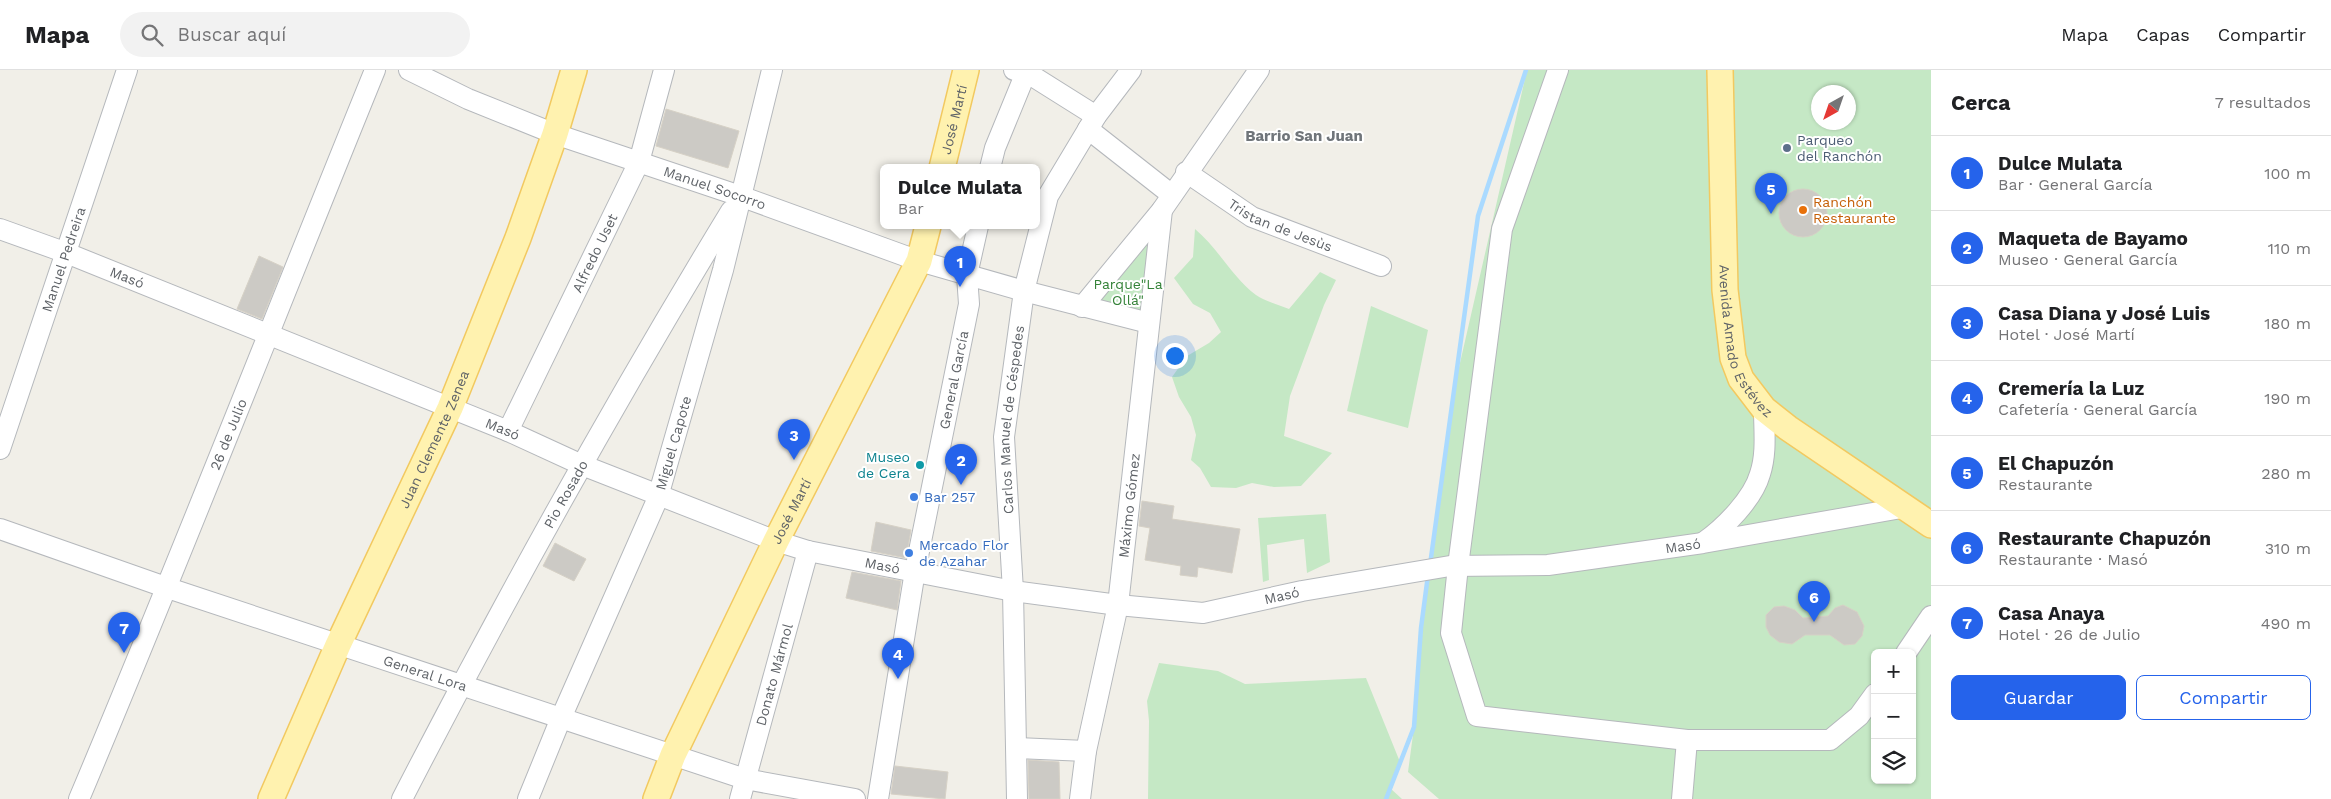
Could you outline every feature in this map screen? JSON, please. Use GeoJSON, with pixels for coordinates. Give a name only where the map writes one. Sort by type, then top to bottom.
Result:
{"type":"FeatureCollection","features":[{"type":"Feature","properties":{"kind":"main road","name":"Juan Clemente Zenea"},"geometry":{"type":"LineString","coordinates":[[271,799],[338,645],[450,408],[518,238],[555,134],[574,70]]}},
{"type":"Feature","properties":{"kind":"main road","name":"José Martí"},"geometry":{"type":"LineString","coordinates":[[943,164],[966,70]]}},
{"type":"Feature","properties":{"kind":"main road","name":"Avenida Amado Estévez"},"geometry":{"type":"LineString","coordinates":[[1720,70],[1726,290],[1730,341],[1733,358],[1741,378],[1764,409],[1816,449],[1907,507],[1931,525]]}},
{"type":"Feature","properties":{"kind":"main road","name":"José Martí"},"geometry":{"type":"LineString","coordinates":[[656,799],[673,756],[776,541],[919,261],[927,229]]}},
{"type":"Feature","properties":{"kind":"street","name":"Manuel Pedreira"},"geometry":{"type":"LineString","coordinates":[[0,449],[64,252],[127,70]]}},
{"type":"Feature","properties":{"kind":"street","name":"26 de Julio"},"geometry":{"type":"LineString","coordinates":[[79,799],[168,588],[267,334],[375,70]]}},
{"type":"Feature","properties":{"kind":"street","name":"Manuel Socorro"},"geometry":{"type":"LineString","coordinates":[[408,70],[468,99],[555,134],[740,196],[919,261],[967,276],[1149,323]]}},
{"type":"Feature","properties":{"kind":"street","name":"Alfredo Uset"},"geometry":{"type":"LineString","coordinates":[[508,431],[638,162],[664,70]]}},
{"type":"Feature","properties":{"kind":"street","name":"Miguel Capote"},"geometry":{"type":"LineString","coordinates":[[528,799],[561,718],[659,494],[723,270],[772,70]]}},
{"type":"Feature","properties":{"kind":"street","name":"Carlos Manuel de Céspedes"},"geometry":{"type":"LineString","coordinates":[[1040,228],[1048,196],[1092,123],[1131,70]]}},
{"type":"Feature","properties":{"kind":"street","name":"Máximo Gómez"},"geometry":{"type":"LineString","coordinates":[[1082,307],[1167,202],[1186,172],[1259,70]]}},
{"type":"Feature","properties":{"kind":"street"},"geometry":{"type":"LineString","coordinates":[[1558,70],[1502,229],[1454,566],[1452,633],[1477,716],[1687,740],[1830,740],[1859,716],[1871,700]]}},
{"type":"Feature","properties":{"kind":"street"},"geometry":{"type":"LineString","coordinates":[[991,164],[1023,71],[1092,123],[1167,202]]}},
{"type":"Feature","properties":{"kind":"street","name":"Tristan de Jesùs"},"geometry":{"type":"LineString","coordinates":[[1186,172],[1252,217],[1381,266]]}},
{"type":"Feature","properties":{"kind":"street","name":"Pio Rosado"},"geometry":{"type":"LineString","coordinates":[[402,799],[462,684],[582,465],[658,331],[740,196]]}},
{"type":"Feature","properties":{"kind":"street","name":"Máximo Gómez"},"geometry":{"type":"LineString","coordinates":[[1080,799],[1086,751],[1118,605],[1149,323],[1167,202]]}},
{"type":"Feature","properties":{"kind":"street","name":"Masó"},"geometry":{"type":"LineString","coordinates":[[0,229],[64,252],[508,431],[582,465],[776,541],[808,551],[1013,591],[1118,605],[1203,613],[1302,592],[1420,571],[1454,566],[1548,564],[1703,543],[1907,507]]}},
{"type":"Feature","properties":{"kind":"street","name":"General García"},"geometry":{"type":"LineString","coordinates":[[878,799],[916,571],[969,304],[967,276],[977,229]]}},
{"type":"Feature","properties":{"kind":"street","name":"Carlos Manuel de Céspedes"},"geometry":{"type":"LineString","coordinates":[[1017,799],[1013,591],[1004,437],[1024,291],[1040,229]]}},
{"type":"Feature","properties":{"kind":"street"},"geometry":{"type":"LineString","coordinates":[[1703,543],[1730,519],[1748,497],[1760,476],[1765,451],[1764,409]]}},
{"type":"Feature","properties":{"kind":"street","name":"General Lora"},"geometry":{"type":"LineString","coordinates":[[0,529],[168,588],[745,779],[855,799]]}},
{"type":"Feature","properties":{"kind":"street","name":"Donato Mármol"},"geometry":{"type":"LineString","coordinates":[[740,799],[808,551]]}},
{"type":"Feature","properties":{"kind":"street"},"geometry":{"type":"LineString","coordinates":[[1909,649],[1931,616]]}},
{"type":"Feature","properties":{"kind":"street"},"geometry":{"type":"LineString","coordinates":[[1682,799],[1687,740]]}},
{"type":"Feature","properties":{"kind":"street"},"geometry":{"type":"LineString","coordinates":[[1017,748],[1086,751]]}},
{"type":"Feature","properties":{"kind":"green space"},"geometry":{"type":"Polygon","coordinates":[[[1527,70],[1931,70],[1931,799],[1439,799],[1408,772],[1414,727],[1421,628],[1452,398],[1527,70]]]}},
{"type":"Feature","properties":{"kind":"green space"},"geometry":{"type":"Polygon","coordinates":[[[1195,229],[1247,288],[1260,297],[1289,309],[1320,272],[1336,280],[1324,305],[1290,396],[1284,436],[1332,453],[1301,486],[1274,487],[1252,483],[1236,488],[1211,487],[1200,468],[1191,460],[1196,435],[1191,417],[1179,397],[1172,377],[1187,356],[1209,343],[1221,332],[1210,313],[1193,304],[1174,278],[1193,257],[1195,229]]]}},
{"type":"Feature","properties":{"kind":"green space","name":"Parque\"La Ollá\""},"geometry":{"type":"Polygon","coordinates":[[[1152,231],[1143,316],[1099,303],[1152,231]]]}},
{"type":"Feature","properties":{"kind":"green space"},"geometry":{"type":"Polygon","coordinates":[[[1371,306],[1428,330],[1408,428],[1347,411],[1371,306]]]}},
{"type":"Feature","properties":{"kind":"green space"},"geometry":{"type":"Polygon","coordinates":[[[1326,514],[1330,562],[1307,573],[1304,539],[1267,545],[1269,580],[1263,582],[1258,518],[1326,514]]]}},
{"type":"Feature","properties":{"kind":"green space"},"geometry":{"type":"Polygon","coordinates":[[[1159,663],[1218,671],[1245,684],[1366,678],[1400,762],[1390,788],[1402,799],[1148,799],[1149,721],[1147,701],[1159,663]]]}},
{"type":"Feature","properties":{"kind":"building"},"geometry":{"type":"Polygon","coordinates":[[[666,109],[739,131],[728,168],[656,146],[666,109]]]}},
{"type":"Feature","properties":{"kind":"building","name":"Ranchón Restaurante"},"geometry":{"type":"Polygon","coordinates":[[[1803,189],[1812,191],[1820,196],[1825,204],[1827,213],[1825,222],[1820,230],[1812,235],[1803,237],[1794,235],[1786,230],[1781,222],[1779,213],[1781,204],[1786,196],[1794,191],[1803,189]]]}},
{"type":"Feature","properties":{"kind":"building"},"geometry":{"type":"Polygon","coordinates":[[[259,256],[283,267],[262,319],[237,309],[259,256]]]}},
{"type":"Feature","properties":{"kind":"building"},"geometry":{"type":"Polygon","coordinates":[[[1142,501],[1174,506],[1172,519],[1240,529],[1232,573],[1198,567],[1197,577],[1180,575],[1181,566],[1145,560],[1150,528],[1139,526],[1142,501]]]}},
{"type":"Feature","properties":{"kind":"building"},"geometry":{"type":"Polygon","coordinates":[[[876,522],[911,530],[906,558],[871,551],[876,522]]]}},
{"type":"Feature","properties":{"kind":"building"},"geometry":{"type":"Polygon","coordinates":[[[555,543],[586,559],[574,581],[543,566],[555,543]]]}},
{"type":"Feature","properties":{"kind":"building"},"geometry":{"type":"Polygon","coordinates":[[[852,572],[901,581],[897,610],[846,598],[852,572]]]}},
{"type":"Feature","properties":{"kind":"building"},"geometry":{"type":"Polygon","coordinates":[[[1843,605],[1857,612],[1864,626],[1862,636],[1855,644],[1844,645],[1830,635],[1805,635],[1792,644],[1779,642],[1770,635],[1766,627],[1766,615],[1774,607],[1784,606],[1795,610],[1803,618],[1828,616],[1835,608],[1843,605]]]}},
{"type":"Feature","properties":{"kind":"building"},"geometry":{"type":"Polygon","coordinates":[[[1028,760],[1059,762],[1060,799],[1029,799],[1028,760]]]}},
{"type":"Feature","properties":{"kind":"building"},"geometry":{"type":"Polygon","coordinates":[[[895,766],[948,772],[945,799],[891,794],[895,766]]]}},
{"type":"Feature","properties":{"kind":"waterway"},"geometry":{"type":"LineString","coordinates":[[1430,565],[1478,216],[1526,70]]}},
{"type":"Feature","properties":{"kind":"waterway"},"geometry":{"type":"LineString","coordinates":[[1386,799],[1414,727],[1421,628],[1428,575]]}},
{"type":"Feature","properties":{"kind":"place","name":"Parqueo del Ranchón"},"geometry":{"type":"Point","coordinates":[1787,148]}},
{"type":"Feature","properties":{"kind":"place","name":"Ranchón Restaurante"},"geometry":{"type":"Point","coordinates":[1803,210]}},
{"type":"Feature","properties":{"kind":"place","name":"El Chapuzón"},"geometry":{"type":"Point","coordinates":[1771,214]}},
{"type":"Feature","properties":{"kind":"place","name":"Dulce Mulata"},"geometry":{"type":"Point","coordinates":[960,287]}},
{"type":"Feature","properties":{"kind":"place","name":"Casa Diana y José Luis"},"geometry":{"type":"Point","coordinates":[794,460]}},
{"type":"Feature","properties":{"kind":"place","name":"Museo de Cera"},"geometry":{"type":"Point","coordinates":[920,465]}},
{"type":"Feature","properties":{"kind":"place","name":"Maqueta de Bayamo"},"geometry":{"type":"Point","coordinates":[961,485]}},
{"type":"Feature","properties":{"kind":"place","name":"Bar 257"},"geometry":{"type":"Point","coordinates":[914,497]}},
{"type":"Feature","properties":{"kind":"place","name":"Mercado Flor de Azahar"},"geometry":{"type":"Point","coordinates":[909,553]}},
{"type":"Feature","properties":{"kind":"place","name":"Restaurante Chapuzón"},"geometry":{"type":"Point","coordinates":[1814,622]}},
{"type":"Feature","properties":{"kind":"place","name":"Casa Anaya"},"geometry":{"type":"Point","coordinates":[124,653]}},
{"type":"Feature","properties":{"kind":"place","name":"Cremería la Luz"},"geometry":{"type":"Point","coordinates":[898,679]}},
{"type":"Feature","properties":{"kind":"district","name":"Barrio San Juan"},"geometry":{"type":"Point","coordinates":[1304,136]}}]}
